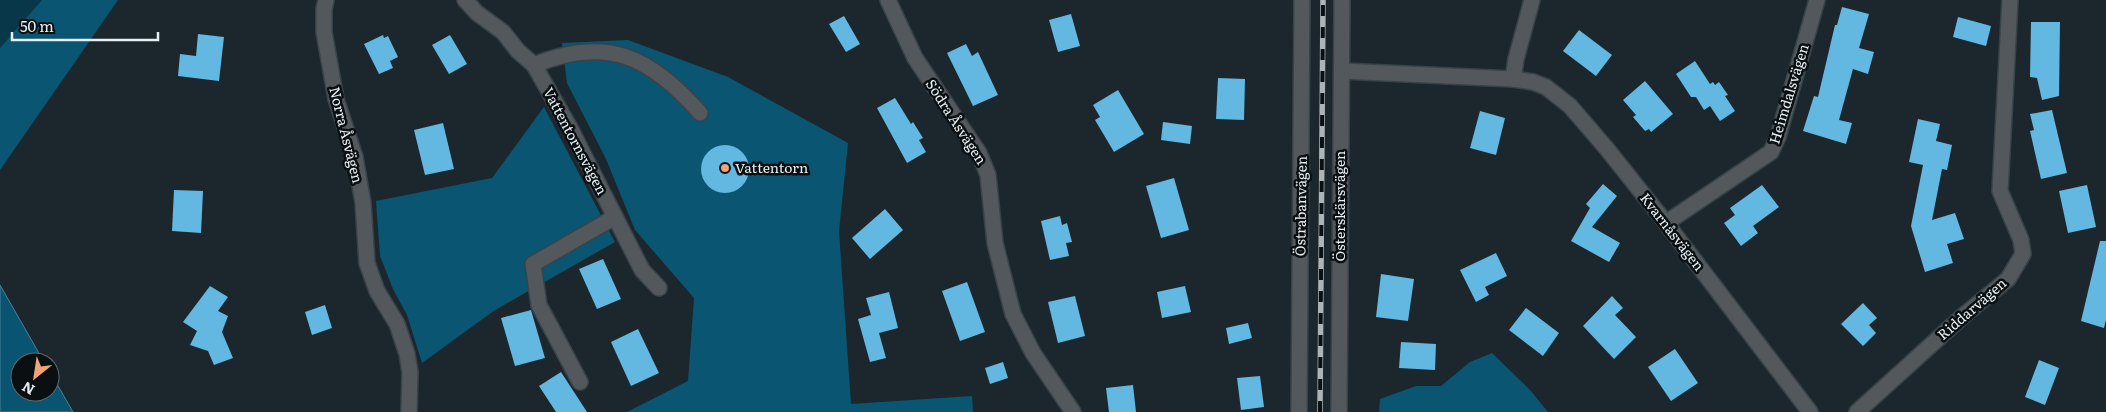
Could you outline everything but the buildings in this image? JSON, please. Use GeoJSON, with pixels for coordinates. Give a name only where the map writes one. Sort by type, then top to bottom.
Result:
{"type":"FeatureCollection","features":[{"type":"Feature","properties":{"kind":"street","name":"Norra Åsvägen"},"geometry":{"type":"LineString","coordinates":[[326,0],[324,32],[336,99],[356,166],[363,204],[366,262],[377,291],[396,324],[407,354],[410,372],[409,412]]}},
{"type":"Feature","properties":{"kind":"street","name":"Vattentornsvägen"},"geometry":{"type":"LineString","coordinates":[[465,0],[477,13],[503,32],[518,51],[534,65],[570,128],[642,270],[660,288]]}},
{"type":"Feature","properties":{"kind":"street","name":"Södra Åsvägen"},"geometry":{"type":"LineString","coordinates":[[888,0],[915,58],[979,153],[988,175],[995,243],[1013,314],[1033,353],[1073,412]]}},
{"type":"Feature","properties":{"kind":"street","name":"Östrabanvägen"},"geometry":{"type":"LineString","coordinates":[[1299,412],[1302,0]]}},
{"type":"Feature","properties":{"kind":"street","name":"Österskärsvägen"},"geometry":{"type":"LineString","coordinates":[[1339,412],[1342,0]]}},
{"type":"Feature","properties":{"kind":"street"},"geometry":{"type":"LineString","coordinates":[[1513,79],[1516,59],[1532,0]]}},
{"type":"Feature","properties":{"kind":"street","name":"Heimdalsvägen"},"geometry":{"type":"LineString","coordinates":[[1666,223],[1771,152],[1778,137],[1817,0]]}},
{"type":"Feature","properties":{"kind":"street","name":"Riddarvägen"},"geometry":{"type":"LineString","coordinates":[[1857,412],[1963,316],[2008,279],[2023,254],[2021,240],[2000,191],[2010,0]]}},
{"type":"Feature","properties":{"kind":"street"},"geometry":{"type":"LineString","coordinates":[[534,65],[550,58],[582,52],[607,51],[631,58],[656,71],[678,88],[700,113]]}},
{"type":"Feature","properties":{"kind":"street","name":"Kvarnåsvägen"},"geometry":{"type":"LineString","coordinates":[[1342,71],[1513,79],[1533,82],[1546,87],[1570,106],[1607,149],[1810,412]]}},
{"type":"Feature","properties":{"kind":"street"},"geometry":{"type":"LineString","coordinates":[[580,382],[539,305],[533,264],[615,217]]}},
{"type":"Feature","properties":{"kind":"shaded area"},"geometry":{"type":"Polygon","coordinates":[[[0,0],[42,0],[0,48],[0,0]]]}},
{"type":"Feature","properties":{"kind":"shaded area"},"geometry":{"type":"Polygon","coordinates":[[[42,0],[118,0],[0,170],[0,48],[42,0]]]}},
{"type":"Feature","properties":{"kind":"shaded area"},"geometry":{"type":"Polygon","coordinates":[[[628,40],[728,77],[848,143],[839,231],[851,404],[972,396],[973,412],[627,412],[688,381],[694,298],[635,230],[606,159],[567,83],[562,43],[628,40]]]}},
{"type":"Feature","properties":{"kind":"shaded area"},"geometry":{"type":"Polygon","coordinates":[[[544,107],[615,242],[495,310],[422,363],[407,315],[393,289],[380,256],[376,201],[492,178],[544,107]]]}},
{"type":"Feature","properties":{"kind":"shaded area"},"geometry":{"type":"Polygon","coordinates":[[[0,285],[38,352],[10,352],[10,402],[60,402],[60,389],[73,412],[0,412],[0,285]]]}},
{"type":"Feature","properties":{"kind":"shaded area"},"geometry":{"type":"Polygon","coordinates":[[[1492,353],[1530,390],[1548,412],[1379,412],[1380,399],[1416,386],[1441,386],[1470,362],[1492,353]]]}},
{"type":"Feature","properties":{"kind":"railway"},"geometry":{"type":"LineString","coordinates":[[1320,412],[1323,0]]}},
{"type":"Feature","properties":{"kind":"place","name":"Vattentorn"},"geometry":{"type":"Point","coordinates":[725,168]}}]}
